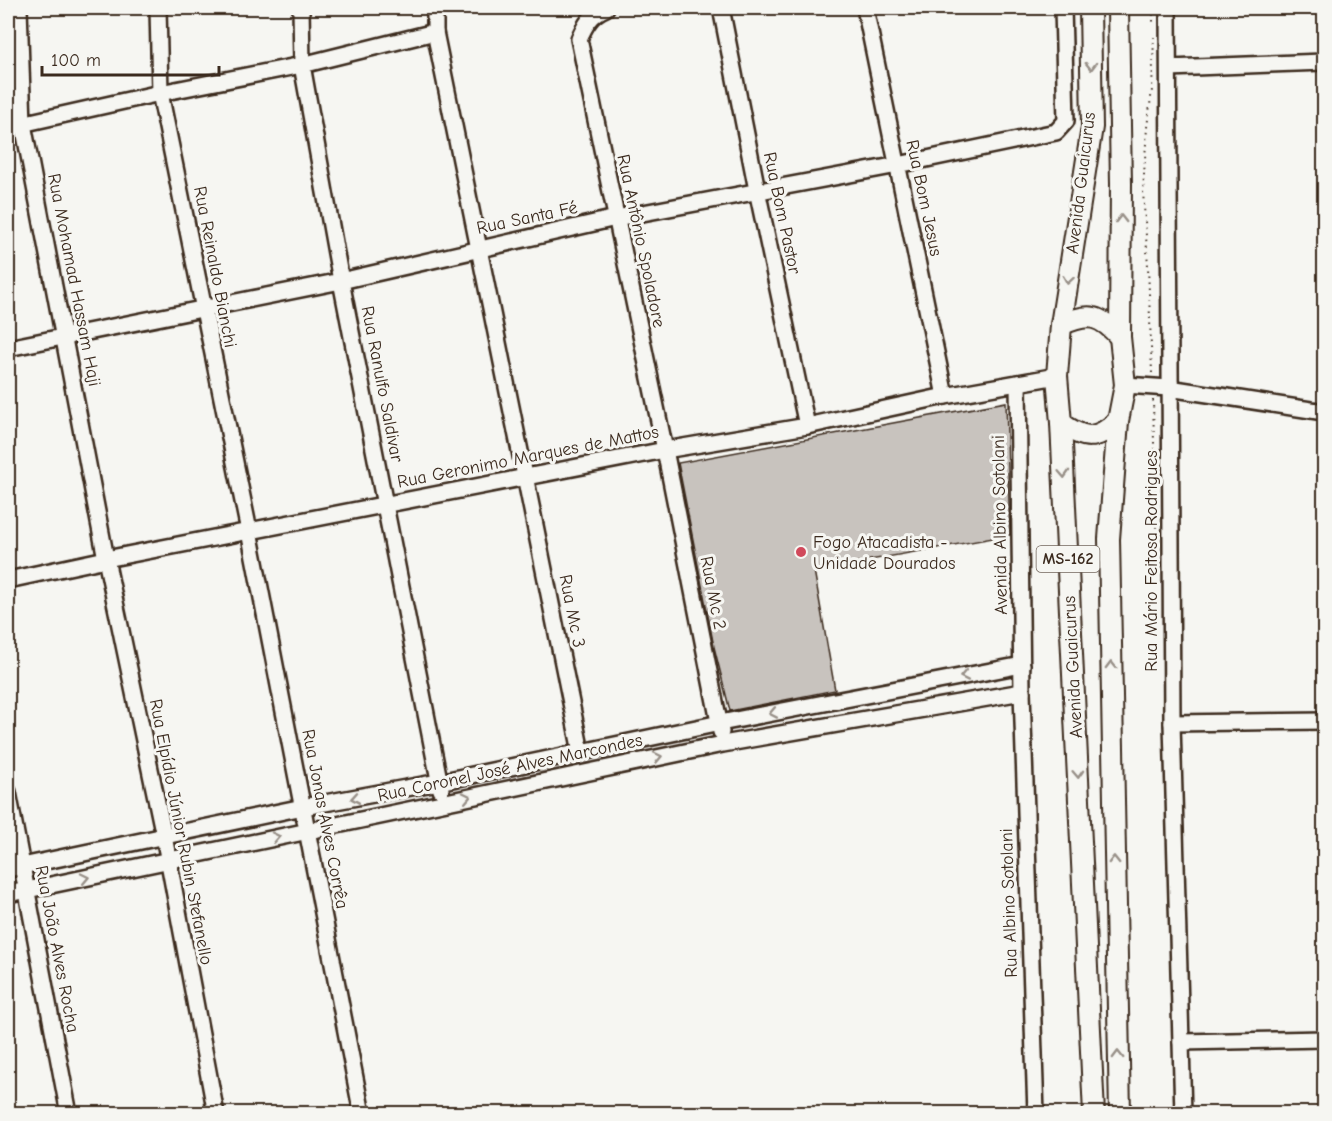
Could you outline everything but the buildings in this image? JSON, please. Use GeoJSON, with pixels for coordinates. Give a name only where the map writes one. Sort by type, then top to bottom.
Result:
{"type":"FeatureCollection","features":[{"type":"Feature","properties":{"kind":"main road","name":"Avenida Guaicurus"},"geometry":{"type":"LineString","coordinates":[[1090,8],[1092,128],[1061,325],[1057,376],[1094,1113]]}},
{"type":"Feature","properties":{"kind":"main road","name":"Avenida Guaicurus"},"geometry":{"type":"LineString","coordinates":[[1118,8],[1121,184],[1120,338],[1125,385],[1118,421],[1109,539],[1120,1113]]}},
{"type":"Feature","properties":{"kind":"main road"},"geometry":{"type":"LineString","coordinates":[[1061,325],[1088,316],[1106,322],[1120,338]]}},
{"type":"Feature","properties":{"kind":"main road"},"geometry":{"type":"LineString","coordinates":[[1061,423],[1075,434],[1087,437],[1107,431],[1118,421]]}},
{"type":"Feature","properties":{"kind":"street","name":"Rua Mohamad Hassam Haji"},"geometry":{"type":"LineString","coordinates":[[19,8],[23,124],[106,559]]}},
{"type":"Feature","properties":{"kind":"street","name":"Rua Reinaldo Bianchi"},"geometry":{"type":"LineString","coordinates":[[159,8],[160,93],[249,531]]}},
{"type":"Feature","properties":{"kind":"street","name":"Rua Ranulfo Saldivar"},"geometry":{"type":"LineString","coordinates":[[301,8],[302,65],[341,281],[443,802]]}},
{"type":"Feature","properties":{"kind":"street","name":"Rua Mc 3"},"geometry":{"type":"LineString","coordinates":[[435,8],[435,32],[580,752]]}},
{"type":"Feature","properties":{"kind":"street","name":"Rua Antônio Spoladore"},"geometry":{"type":"LineString","coordinates":[[606,8],[596,12],[585,25],[579,39],[665,450]]}},
{"type":"Feature","properties":{"kind":"street","name":"Rua Bom Pastor"},"geometry":{"type":"LineString","coordinates":[[721,8],[807,426]]}},
{"type":"Feature","properties":{"kind":"street","name":"Rua Bom Jesus"},"geometry":{"type":"LineString","coordinates":[[865,8],[945,396]]}},
{"type":"Feature","properties":{"kind":"street","name":"Rua Santa Fé"},"geometry":{"type":"LineString","coordinates":[[8,348],[341,281],[616,218],[898,165],[1056,132],[1066,121],[1063,8]]}},
{"type":"Feature","properties":{"kind":"street","name":"Rua Mário Feitosa Rodrigues"},"geometry":{"type":"LineString","coordinates":[[1168,8],[1172,723],[1183,1113]]}},
{"type":"Feature","properties":{"kind":"street"},"geometry":{"type":"LineString","coordinates":[[8,128],[160,93],[302,65],[435,32]]}},
{"type":"Feature","properties":{"kind":"street"},"geometry":{"type":"LineString","coordinates":[[1169,68],[1324,62]]}},
{"type":"Feature","properties":{"kind":"street","name":"Rua Geronimo Marques de Mattos"},"geometry":{"type":"LineString","coordinates":[[8,580],[665,450],[807,426],[945,396],[1057,376]]}},
{"type":"Feature","properties":{"kind":"street","name":"Avenida Albino Sotolani"},"geometry":{"type":"LineString","coordinates":[[1018,383],[1022,692]]}},
{"type":"Feature","properties":{"kind":"street"},"geometry":{"type":"LineString","coordinates":[[1125,385],[1169,388],[1324,412]]}},
{"type":"Feature","properties":{"kind":"street","name":"Rua Mc 2"},"geometry":{"type":"LineString","coordinates":[[665,450],[723,744]]}},
{"type":"Feature","properties":{"kind":"street","name":"Rua Jonas Alves Corrêa"},"geometry":{"type":"LineString","coordinates":[[249,531],[362,1113]]}},
{"type":"Feature","properties":{"kind":"street","name":"Rua Elpídio Júnior Rubin Stefanello"},"geometry":{"type":"LineString","coordinates":[[106,559],[164,836],[216,1113]]}},
{"type":"Feature","properties":{"kind":"street","name":"Rua Coronel José Alves Marcondes"},"geometry":{"type":"LineString","coordinates":[[15,867],[303,807],[440,783],[720,723],[1022,665]]}},
{"type":"Feature","properties":{"kind":"street","name":"Rua Coronel José Alves Marcondes"},"geometry":{"type":"LineString","coordinates":[[8,894],[723,744],[1022,692]]}},
{"type":"Feature","properties":{"kind":"street","name":"Rua Albino Sotolani"},"geometry":{"type":"LineString","coordinates":[[1022,692],[1035,1113]]}},
{"type":"Feature","properties":{"kind":"street"},"geometry":{"type":"LineString","coordinates":[[1172,723],[1324,721]]}},
{"type":"Feature","properties":{"kind":"street","name":"Rua João Alves Rocha"},"geometry":{"type":"LineString","coordinates":[[8,792],[15,867],[26,891],[69,1113]]}},
{"type":"Feature","properties":{"kind":"street"},"geometry":{"type":"LineString","coordinates":[[1181,1042],[1324,1039]]}},
{"type":"Feature","properties":{"kind":"place","name":"Fogo Atacadista - Unidade Dourados"},"geometry":{"type":"Point","coordinates":[801,552]}}]}
